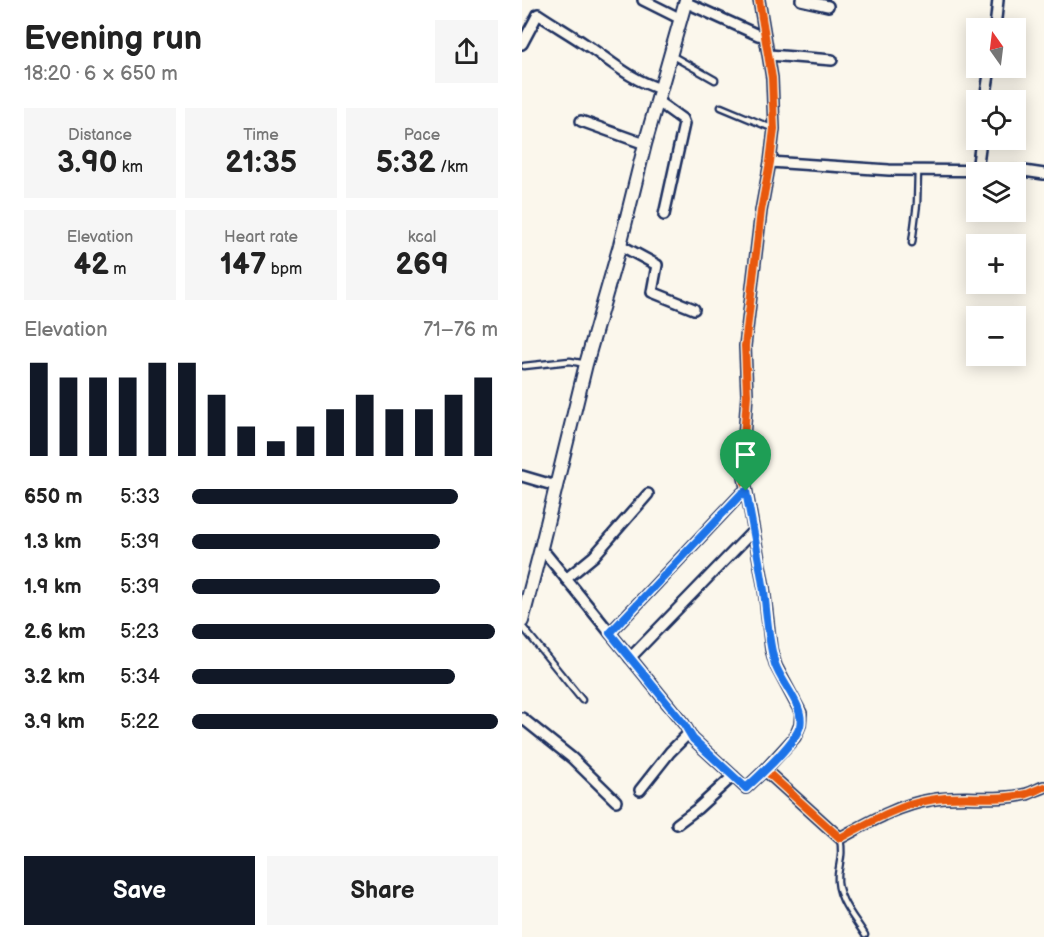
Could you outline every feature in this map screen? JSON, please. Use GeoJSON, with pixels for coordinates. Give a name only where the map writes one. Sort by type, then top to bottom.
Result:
{"type":"FeatureCollection","features":[{"type":"Feature","properties":{"kind":"street"},"geometry":{"type":"LineString","coordinates":[[643,0],[681,19]]}},
{"type":"Feature","properties":{"kind":"street"},"geometry":{"type":"LineString","coordinates":[[540,552],[546,554],[684,724],[693,739],[746,788],[795,737],[800,725],[801,713],[779,674],[774,657],[744,477],[743,452],[747,395],[745,346],[761,212],[774,129],[773,87],[759,0]]}},
{"type":"Feature","properties":{"kind":"street"},"geometry":{"type":"LineString","coordinates":[[801,0],[828,6]]}},
{"type":"Feature","properties":{"kind":"street"},"geometry":{"type":"LineString","coordinates":[[996,18],[998,0]]}},
{"type":"Feature","properties":{"kind":"street"},"geometry":{"type":"LineString","coordinates":[[522,621],[526,587],[540,552],[586,364],[686,1],[758,35],[765,36]]}},
{"type":"Feature","properties":{"kind":"street"},"geometry":{"type":"LineString","coordinates":[[522,44],[538,14],[659,95],[682,119],[684,124],[664,215]]}},
{"type":"Feature","properties":{"kind":"street"},"geometry":{"type":"LineString","coordinates":[[769,55],[832,60]]}},
{"type":"Feature","properties":{"kind":"street"},"geometry":{"type":"LineString","coordinates":[[581,121],[645,144]]}},
{"type":"Feature","properties":{"kind":"street"},"geometry":{"type":"LineString","coordinates":[[770,162],[889,170],[966,171]]}},
{"type":"Feature","properties":{"kind":"street"},"geometry":{"type":"LineString","coordinates":[[1026,171],[1044,174]]}},
{"type":"Feature","properties":{"kind":"street"},"geometry":{"type":"LineString","coordinates":[[620,245],[657,265],[652,292],[694,309]]}},
{"type":"Feature","properties":{"kind":"street"},"geometry":{"type":"LineString","coordinates":[[522,476],[556,486]]}},
{"type":"Feature","properties":{"kind":"street"},"geometry":{"type":"LineString","coordinates":[[610,633],[746,491]]}},
{"type":"Feature","properties":{"kind":"street"},"geometry":{"type":"LineString","coordinates":[[566,579],[594,556],[648,494]]}},
{"type":"Feature","properties":{"kind":"street"},"geometry":{"type":"LineString","coordinates":[[630,658],[753,531]]}},
{"type":"Feature","properties":{"kind":"street"},"geometry":{"type":"LineString","coordinates":[[522,718],[572,758],[616,801]]}},
{"type":"Feature","properties":{"kind":"street"},"geometry":{"type":"LineString","coordinates":[[640,790],[670,752],[689,733]]}},
{"type":"Feature","properties":{"kind":"street"},"geometry":{"type":"LineString","coordinates":[[765,770],[840,838],[893,811],[929,800],[1002,797],[1026,794],[1044,787]]}},
{"type":"Feature","properties":{"kind":"street"},"geometry":{"type":"LineString","coordinates":[[677,824],[732,776]]}},
{"type":"Feature","properties":{"kind":"lane"},"geometry":{"type":"LineString","coordinates":[[671,55],[715,80]]}},
{"type":"Feature","properties":{"kind":"lane"},"geometry":{"type":"LineString","coordinates":[[721,106],[774,129]]}},
{"type":"Feature","properties":{"kind":"lane"},"geometry":{"type":"LineString","coordinates":[[912,243],[918,170]]}},
{"type":"Feature","properties":{"kind":"lane"},"geometry":{"type":"LineString","coordinates":[[524,366],[570,361],[586,364]]}},
{"type":"Feature","properties":{"kind":"lane"},"geometry":{"type":"LineString","coordinates":[[522,626],[582,700]]}},
{"type":"Feature","properties":{"kind":"lane"},"geometry":{"type":"LineString","coordinates":[[840,838],[842,851],[838,876],[840,892],[865,935]]}},
{"type":"Feature","properties":{"kind":"cycle path"},"geometry":{"type":"LineString","coordinates":[[759,0],[772,78],[774,129],[761,211],[745,346],[747,395],[743,452],[744,477],[764,588],[771,649],[776,666],[801,713],[800,725],[795,737],[765,770],[840,838],[884,815],[918,802],[942,798],[1015,796],[1044,787]]}},
{"type":"Feature","properties":{"kind":"route"},"geometry":{"type":"LineString","coordinates":[[746,491],[764,588],[771,649],[783,681],[801,713],[800,725],[795,737],[746,788],[693,739],[684,724],[610,633],[746,491]]}}]}
